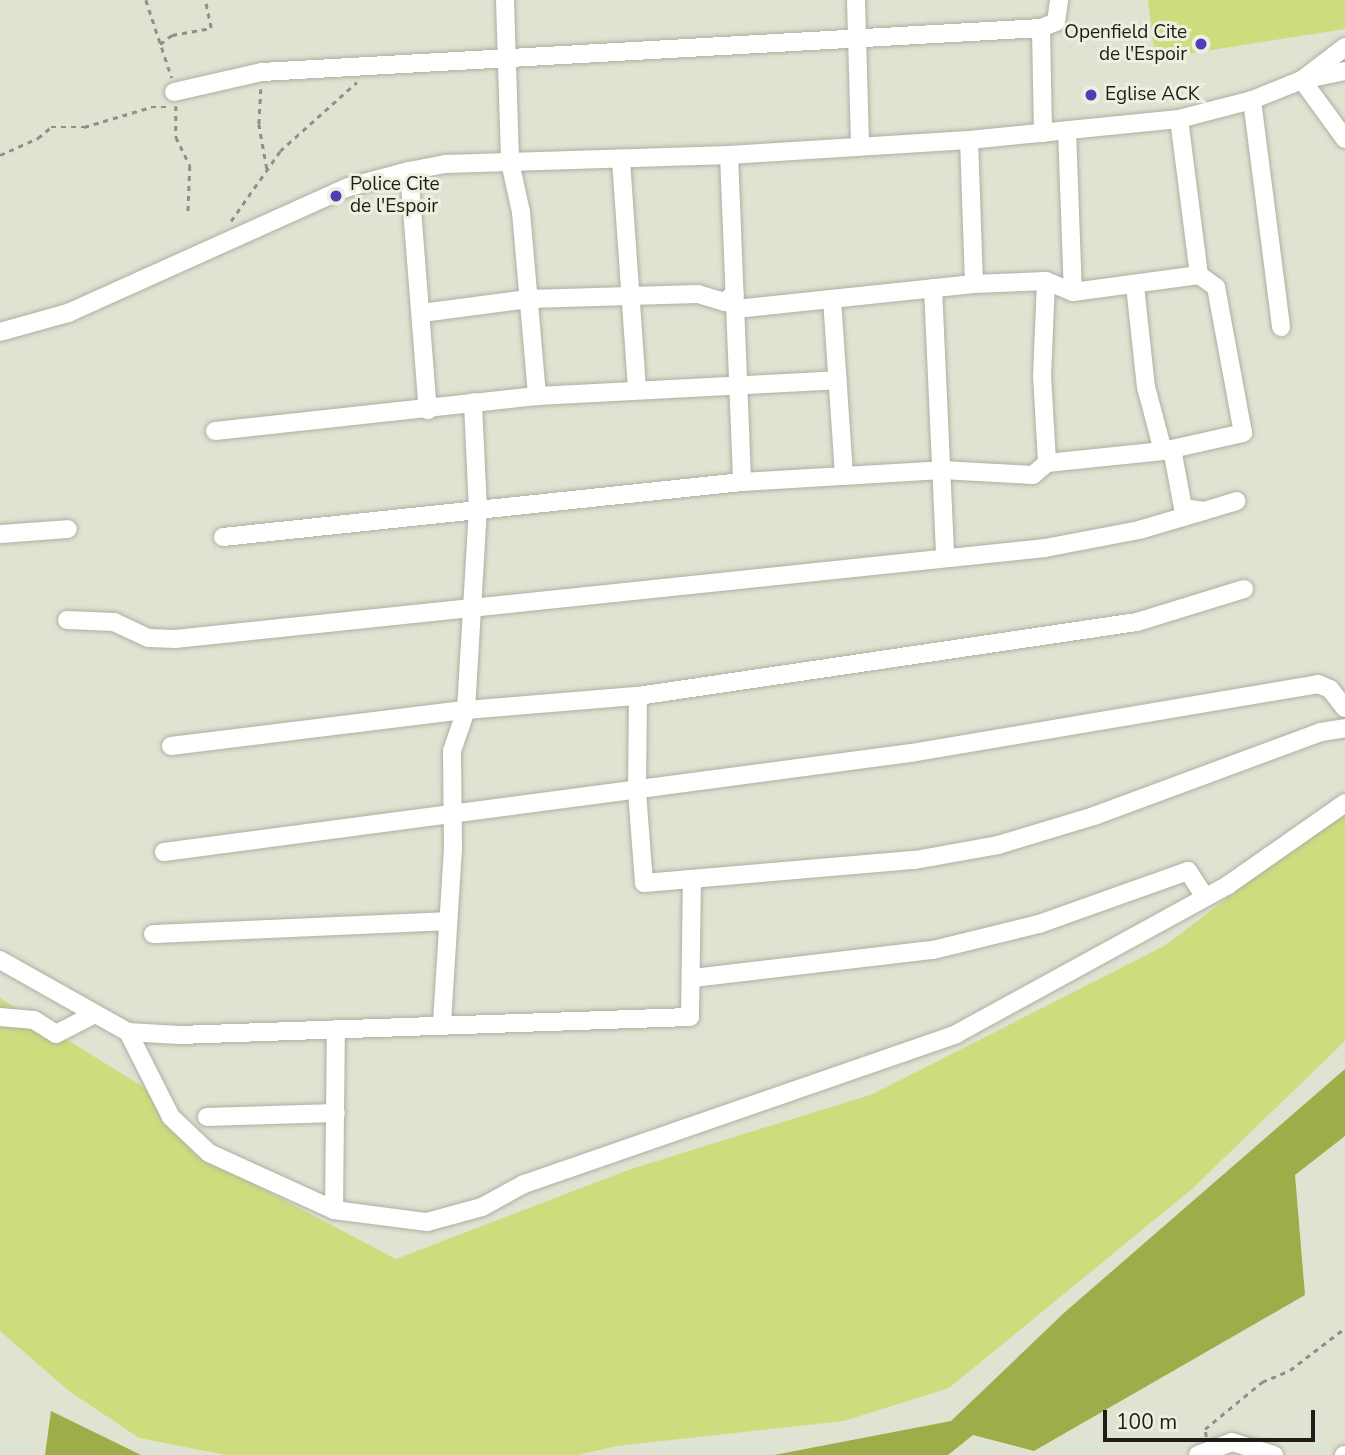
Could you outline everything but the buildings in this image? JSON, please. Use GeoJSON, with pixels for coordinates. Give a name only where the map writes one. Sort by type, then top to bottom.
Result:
{"type":"FeatureCollection","features":[{"type":"Feature","properties":{"kind":"street"},"geometry":{"type":"LineString","coordinates":[[505,0],[510,162],[521,212],[537,396]]}},
{"type":"Feature","properties":{"kind":"street"},"geometry":{"type":"LineString","coordinates":[[856,0],[860,145]]}},
{"type":"Feature","properties":{"kind":"street"},"geometry":{"type":"LineString","coordinates":[[175,100],[262,72],[857,36],[1041,28],[1056,22],[1059,0]]}},
{"type":"Feature","properties":{"kind":"street"},"geometry":{"type":"LineString","coordinates":[[1041,28],[1043,133]]}},
{"type":"Feature","properties":{"kind":"street"},"geometry":{"type":"LineString","coordinates":[[1302,80],[1345,47]]}},
{"type":"Feature","properties":{"kind":"street"},"geometry":{"type":"LineString","coordinates":[[0,332],[68,313],[349,187],[409,171],[446,164],[729,155],[1067,131],[1179,119],[1252,100],[1302,80],[1345,71]]}},
{"type":"Feature","properties":{"kind":"street"},"geometry":{"type":"LineString","coordinates":[[1302,80],[1345,139]]}},
{"type":"Feature","properties":{"kind":"street"},"geometry":{"type":"LineString","coordinates":[[1252,100],[1281,327]]}},
{"type":"Feature","properties":{"kind":"street"},"geometry":{"type":"LineString","coordinates":[[1179,119],[1199,275]]}},
{"type":"Feature","properties":{"kind":"street"},"geometry":{"type":"LineString","coordinates":[[1067,131],[1073,292]]}},
{"type":"Feature","properties":{"kind":"street"},"geometry":{"type":"LineString","coordinates":[[969,140],[974,284]]}},
{"type":"Feature","properties":{"kind":"street"},"geometry":{"type":"LineString","coordinates":[[729,155],[742,482]]}},
{"type":"Feature","properties":{"kind":"street"},"geometry":{"type":"LineString","coordinates":[[621,160],[637,388]]}},
{"type":"Feature","properties":{"kind":"street"},"geometry":{"type":"LineString","coordinates":[[409,171],[428,410]]}},
{"type":"Feature","properties":{"kind":"street"},"geometry":{"type":"LineString","coordinates":[[222,537],[742,482],[942,470],[1033,475],[1047,463],[1168,450],[1243,433],[1216,287],[1199,275],[1135,286],[1073,292],[1046,281],[974,284],[832,299],[725,302],[698,294],[528,299],[422,313]]}},
{"type":"Feature","properties":{"kind":"street"},"geometry":{"type":"LineString","coordinates":[[1046,281],[1042,375],[1047,463]]}},
{"type":"Feature","properties":{"kind":"street"},"geometry":{"type":"LineString","coordinates":[[1135,286],[1146,387],[1168,450],[1183,508],[1205,511]]}},
{"type":"Feature","properties":{"kind":"street"},"geometry":{"type":"LineString","coordinates":[[933,288],[945,556]]}},
{"type":"Feature","properties":{"kind":"street"},"geometry":{"type":"LineString","coordinates":[[832,299],[844,476]]}},
{"type":"Feature","properties":{"kind":"street"},"geometry":{"type":"LineString","coordinates":[[215,430],[428,410],[473,402],[537,396],[637,388],[838,380]]}},
{"type":"Feature","properties":{"kind":"street"},"geometry":{"type":"LineString","coordinates":[[442,1023],[453,848],[450,815],[452,751],[466,710],[478,510],[473,402]]}},
{"type":"Feature","properties":{"kind":"street"},"geometry":{"type":"LineString","coordinates":[[67,620],[114,622],[162,640],[472,609],[945,556],[1045,548],[1139,530],[1236,501]]}},
{"type":"Feature","properties":{"kind":"street"},"geometry":{"type":"LineString","coordinates":[[0,534],[68,529]]}},
{"type":"Feature","properties":{"kind":"street"},"geometry":{"type":"LineString","coordinates":[[171,746],[466,710],[638,696],[1137,622],[1244,589]]}},
{"type":"Feature","properties":{"kind":"street"},"geometry":{"type":"LineString","coordinates":[[164,852],[637,792],[911,753],[1318,684],[1330,689],[1345,708]]}},
{"type":"Feature","properties":{"kind":"street"},"geometry":{"type":"LineString","coordinates":[[638,696],[637,792],[642,882],[915,859],[998,845],[1094,816],[1321,732],[1345,728]]}},
{"type":"Feature","properties":{"kind":"street"},"geometry":{"type":"LineString","coordinates":[[128,1032],[170,1117],[191,1140],[261,1179],[334,1210],[418,1223],[482,1207],[524,1184],[956,1034],[1205,897],[1345,803]]}},
{"type":"Feature","properties":{"kind":"street"},"geometry":{"type":"LineString","coordinates":[[693,978],[933,950],[1039,924],[1188,871],[1205,897]]}},
{"type":"Feature","properties":{"kind":"street"},"geometry":{"type":"LineString","coordinates":[[0,960],[93,1015],[128,1032],[336,1029],[442,1023],[690,1017],[693,978],[692,879]]}},
{"type":"Feature","properties":{"kind":"street"},"geometry":{"type":"LineString","coordinates":[[153,934],[447,921]]}},
{"type":"Feature","properties":{"kind":"street"},"geometry":{"type":"LineString","coordinates":[[0,1017],[34,1020],[56,1034],[93,1015]]}},
{"type":"Feature","properties":{"kind":"street"},"geometry":{"type":"LineString","coordinates":[[334,1210],[336,1029]]}},
{"type":"Feature","properties":{"kind":"street"},"geometry":{"type":"LineString","coordinates":[[207,1117],[336,1113]]}},
{"type":"Feature","properties":{"kind":"street"},"geometry":{"type":"LineString","coordinates":[[1203,1453],[1232,1442],[1274,1455]]}},
{"type":"Feature","properties":{"kind":"path"},"geometry":{"type":"LineString","coordinates":[[146,0],[175,100],[176,137],[190,166],[188,215]]}},
{"type":"Feature","properties":{"kind":"path"},"geometry":{"type":"LineString","coordinates":[[160,44],[172,35],[211,28],[205,0]]}},
{"type":"Feature","properties":{"kind":"path"},"geometry":{"type":"LineString","coordinates":[[262,72],[258,124],[267,170]]}},
{"type":"Feature","properties":{"kind":"path"},"geometry":{"type":"LineString","coordinates":[[227,224],[279,151],[363,78]]}},
{"type":"Feature","properties":{"kind":"path"},"geometry":{"type":"LineString","coordinates":[[0,155],[38,138],[51,127],[84,127],[175,100]]}},
{"type":"Feature","properties":{"kind":"path"},"geometry":{"type":"LineString","coordinates":[[1203,1453],[1205,1429],[1262,1382],[1290,1370],[1345,1328]]}},
{"type":"Feature","properties":{"kind":"green space","name":"Openfield Cite de l'Espoir"},"geometry":{"type":"Polygon","coordinates":[[[1148,0],[1345,0],[1345,29],[1155,59],[1148,0]]]}},
{"type":"Feature","properties":{"kind":"green space"},"geometry":{"type":"Polygon","coordinates":[[[1345,808],[1345,1041],[1192,1189],[949,1388],[844,1421],[617,1446],[578,1455],[226,1455],[139,1438],[69,1391],[0,1331],[0,998],[145,1088],[238,1176],[396,1259],[631,1169],[873,1094],[1166,945],[1345,808]]]}},
{"type":"Feature","properties":{"kind":"green space"},"geometry":{"type":"Polygon","coordinates":[[[1345,1069],[1345,1136],[1295,1175],[1305,1295],[1034,1451],[973,1435],[948,1455],[774,1455],[951,1421],[1065,1312],[1345,1069]]]}},
{"type":"Feature","properties":{"kind":"green space"},"geometry":{"type":"Polygon","coordinates":[[[51,1411],[141,1455],[45,1455],[51,1411]]]}},
{"type":"Feature","properties":{"kind":"place","name":"Openfield Cite de l'Espoir"},"geometry":{"type":"Point","coordinates":[1201,44]}},
{"type":"Feature","properties":{"kind":"place","name":"Eglise ACK"},"geometry":{"type":"Point","coordinates":[1091,95]}},
{"type":"Feature","properties":{"kind":"place","name":"Police Cite de l'Espoir"},"geometry":{"type":"Point","coordinates":[336,196]}}]}
